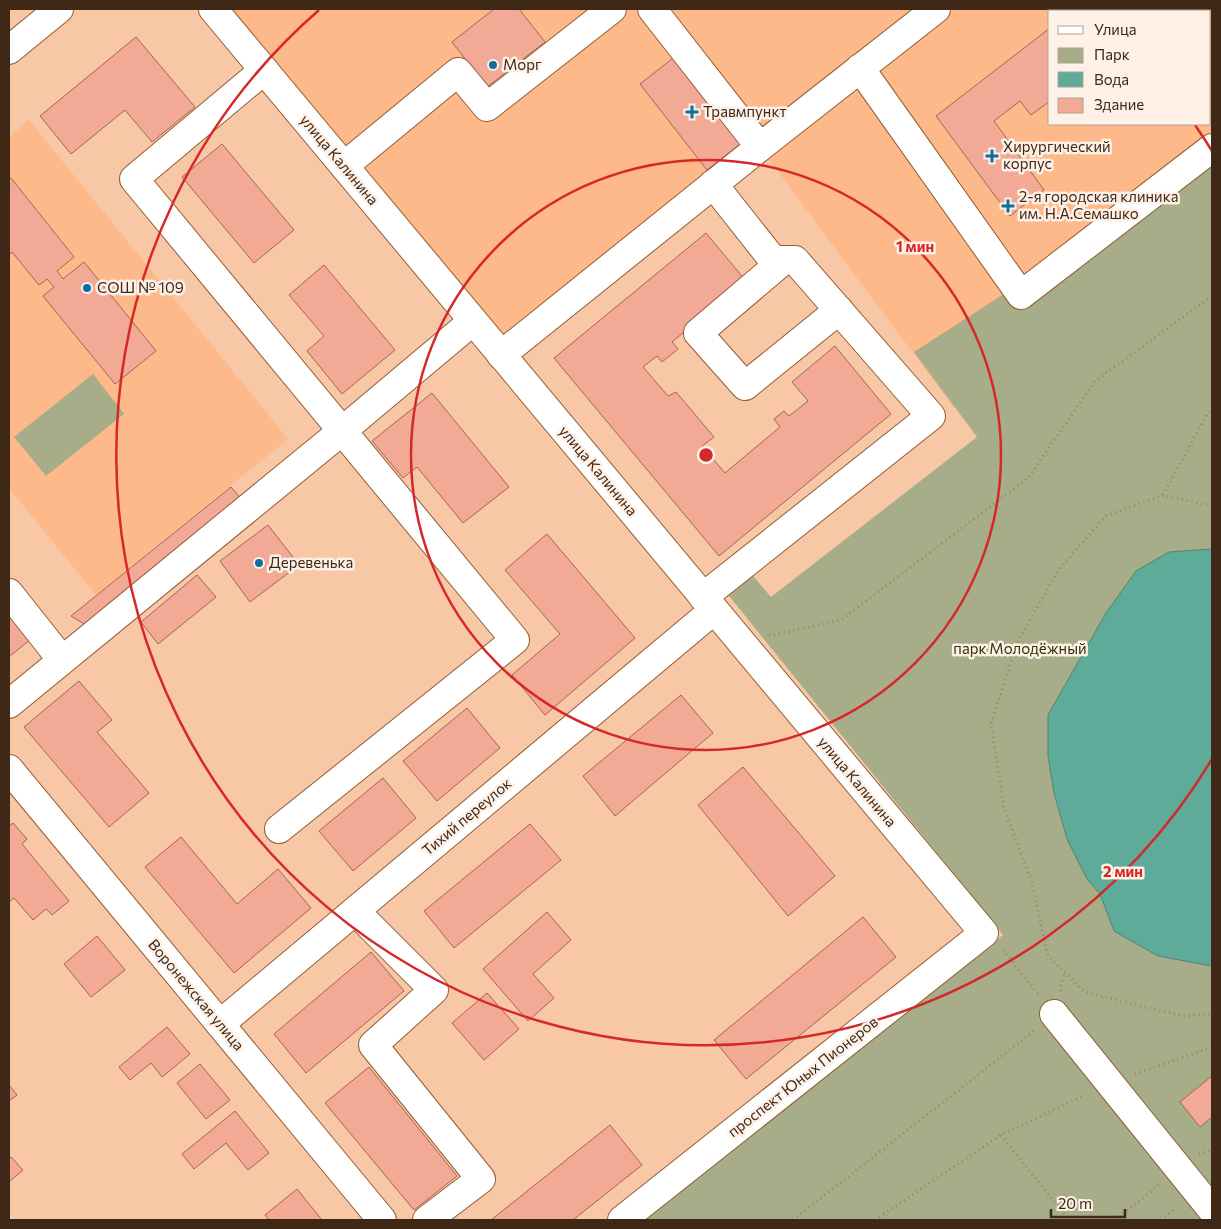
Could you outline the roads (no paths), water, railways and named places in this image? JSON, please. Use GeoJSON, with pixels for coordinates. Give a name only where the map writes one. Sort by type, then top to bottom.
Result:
{"type":"FeatureCollection","features":[{"type":"Feature","properties":{"kind":"street"},"geometry":{"type":"LineString","coordinates":[[9,50],[59,9]]}},
{"type":"Feature","properties":{"kind":"street","name":"улица Калинина"},"geometry":{"type":"LineString","coordinates":[[213,9],[984,933]]}},
{"type":"Feature","properties":{"kind":"street"},"geometry":{"type":"LineString","coordinates":[[344,166],[458,72],[487,107],[612,9]]}},
{"type":"Feature","properties":{"kind":"street"},"geometry":{"type":"LineString","coordinates":[[652,9],[760,147]]}},
{"type":"Feature","properties":{"kind":"street"},"geometry":{"type":"LineString","coordinates":[[501,354],[936,9]]}},
{"type":"Feature","properties":{"kind":"street"},"geometry":{"type":"LineString","coordinates":[[860,68],[1021,295],[1212,148]]}},
{"type":"Feature","properties":{"kind":"street"},"geometry":{"type":"LineString","coordinates":[[264,70],[134,179],[515,640],[279,829]]}},
{"type":"Feature","properties":{"kind":"street"},"geometry":{"type":"LineString","coordinates":[[713,184],[773,260],[784,260],[795,260],[838,310],[744,386],[698,333],[784,260]]}},
{"type":"Feature","properties":{"kind":"street","name":"Тихий переулок"},"geometry":{"type":"LineString","coordinates":[[220,1024],[355,911],[709,604],[931,416],[838,310]]}},
{"type":"Feature","properties":{"kind":"street"},"geometry":{"type":"LineString","coordinates":[[9,704],[473,321]]}},
{"type":"Feature","properties":{"kind":"street"},"geometry":{"type":"LineString","coordinates":[[9,593],[62,660]]}},
{"type":"Feature","properties":{"kind":"street","name":"Воронежская улица"},"geometry":{"type":"LineString","coordinates":[[9,769],[382,1220]]}},
{"type":"Feature","properties":{"kind":"street"},"geometry":{"type":"LineString","coordinates":[[355,911],[434,990],[373,1045],[481,1179],[427,1220]]}},
{"type":"Feature","properties":{"kind":"street","name":"проспект Юных Пионеров"},"geometry":{"type":"LineString","coordinates":[[622,1220],[984,933]]}},
{"type":"Feature","properties":{"kind":"street"},"geometry":{"type":"LineString","coordinates":[[1054,1014],[1212,1210]]}},
{"type":"Feature","properties":{"kind":"water"},"geometry":{"type":"Polygon","coordinates":[[[1212,549],[1212,966],[1158,956],[1114,931],[1100,894],[1087,879],[1067,839],[1054,793],[1048,756],[1048,715],[1106,613],[1136,571],[1169,552],[1212,549]]]}},
{"type":"Feature","properties":{"kind":"place","name":"Морг"},"geometry":{"type":"Point","coordinates":[493,65]}},
{"type":"Feature","properties":{"kind":"place","name":"Травмпункт"},"geometry":{"type":"Point","coordinates":[692,112]}},
{"type":"Feature","properties":{"kind":"place","name":"Хирургический корпус"},"geometry":{"type":"Point","coordinates":[992,156]}},
{"type":"Feature","properties":{"kind":"place","name":"2-я городская клиника им. Н.А.Семашко"},"geometry":{"type":"Point","coordinates":[1008,206]}},
{"type":"Feature","properties":{"kind":"place","name":"СОШ № 109"},"geometry":{"type":"Point","coordinates":[87,288]}},
{"type":"Feature","properties":{"kind":"place","name":"Деревенька"},"geometry":{"type":"Point","coordinates":[259,563]}},
{"type":"Feature","properties":{"kind":"park label","name":"парк Молодёжный"},"geometry":{"type":"Point","coordinates":[1020,649]}}]}
